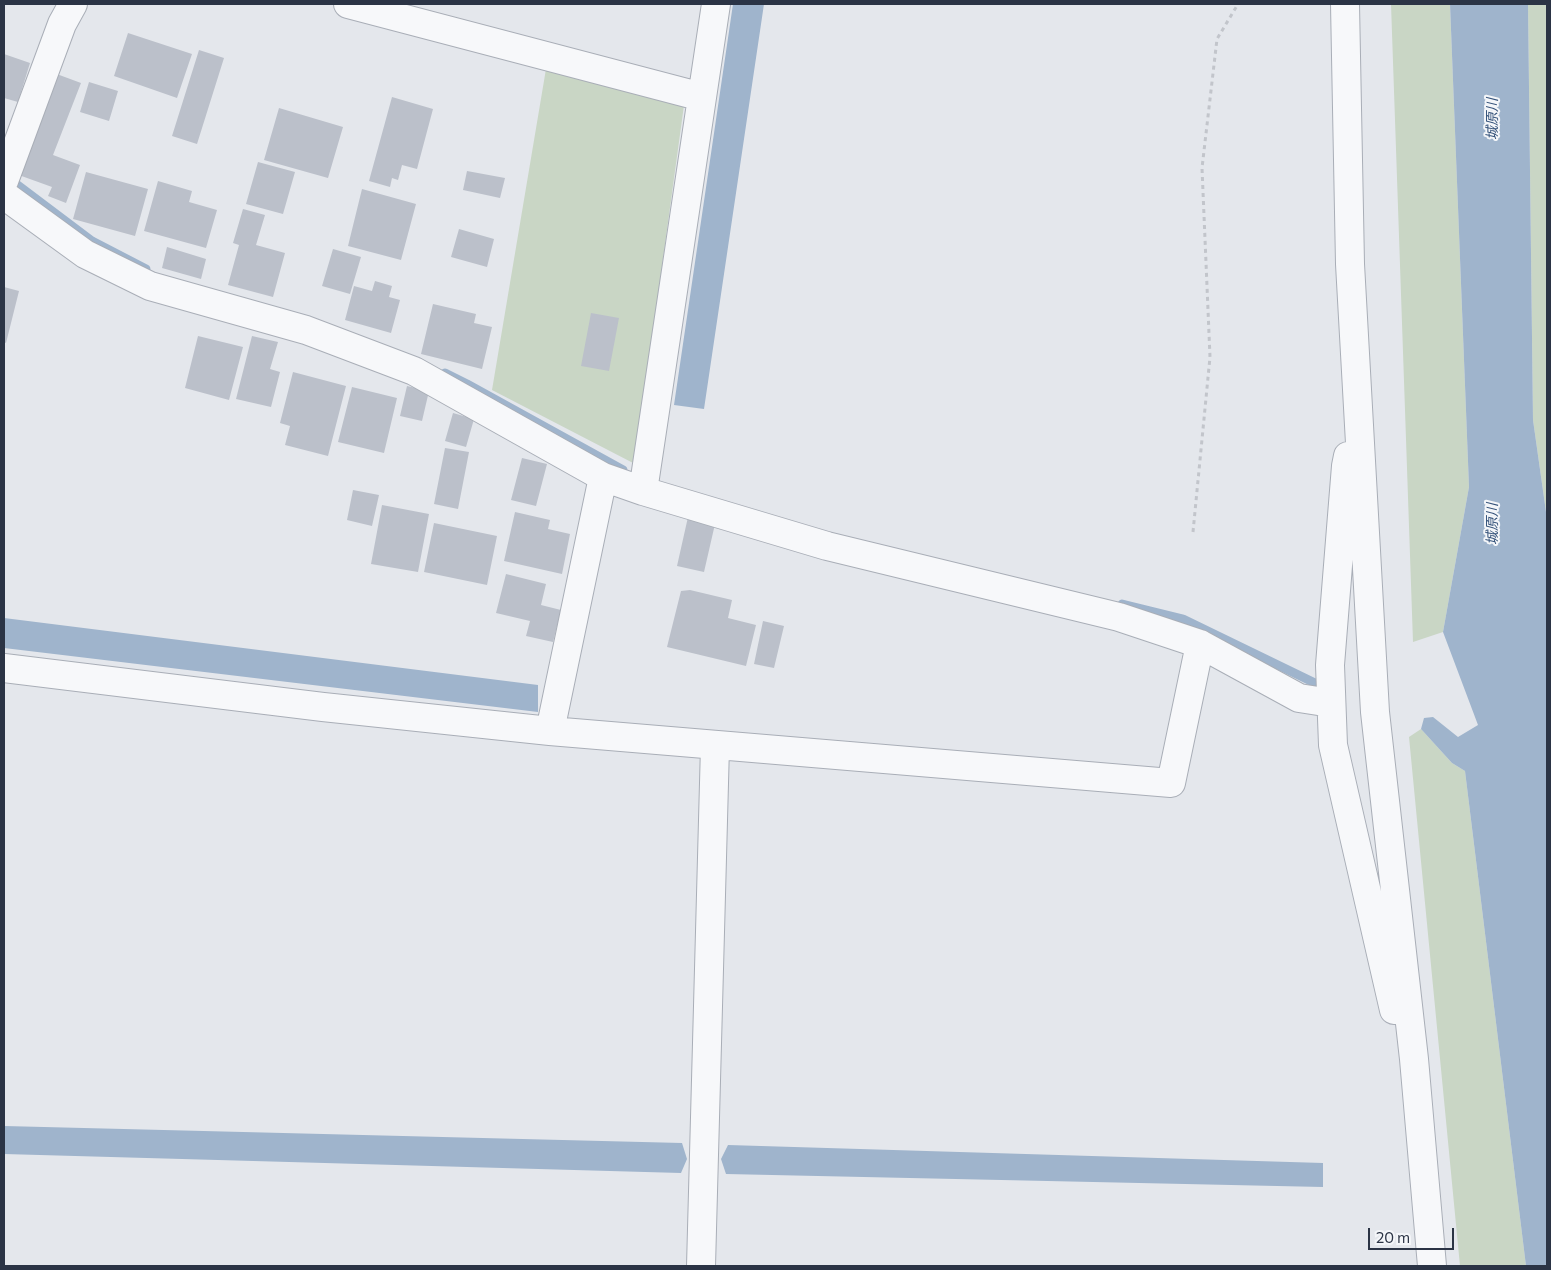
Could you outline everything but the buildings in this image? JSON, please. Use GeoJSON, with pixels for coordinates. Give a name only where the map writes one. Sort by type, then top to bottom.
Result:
{"type":"FeatureCollection","features":[{"type":"Feature","properties":{"kind":"street"},"geometry":{"type":"LineString","coordinates":[[4,181],[62,24],[72,4]]}},
{"type":"Feature","properties":{"kind":"street"},"geometry":{"type":"LineString","coordinates":[[348,4],[702,97]]}},
{"type":"Feature","properties":{"kind":"street"},"geometry":{"type":"LineString","coordinates":[[642,491],[716,4]]}},
{"type":"Feature","properties":{"kind":"street"},"geometry":{"type":"LineString","coordinates":[[1345,4],[1350,264],[1375,712],[1414,1059],[1432,1266]]}},
{"type":"Feature","properties":{"kind":"street"},"geometry":{"type":"LineString","coordinates":[[4,195],[85,254],[150,286],[306,330],[414,371],[603,477],[642,491],[827,546],[1119,617],[1200,644],[1299,698],[1331,703]]}},
{"type":"Feature","properties":{"kind":"street"},"geometry":{"type":"LineString","coordinates":[[1359,418],[1346,466],[1330,664],[1333,745],[1399,1035],[1414,1059]]}},
{"type":"Feature","properties":{"kind":"street"},"geometry":{"type":"LineString","coordinates":[[550,731],[603,477]]}},
{"type":"Feature","properties":{"kind":"street"},"geometry":{"type":"LineString","coordinates":[[4,668],[323,707],[550,731],[1171,784],[1200,644]]}},
{"type":"Feature","properties":{"kind":"street"},"geometry":{"type":"LineString","coordinates":[[701,1266],[715,746]]}},
{"type":"Feature","properties":{"kind":"path"},"geometry":{"type":"LineString","coordinates":[[1193,532],[1210,357],[1202,168],[1217,39],[1238,4]]}},
{"type":"Feature","properties":{"kind":"green space"},"geometry":{"type":"Polygon","coordinates":[[[1391,4],[1450,4],[1469,487],[1443,632],[1413,642],[1391,4]]]}},
{"type":"Feature","properties":{"kind":"green space"},"geometry":{"type":"Polygon","coordinates":[[[1528,4],[1547,4],[1547,519],[1533,420],[1528,4]]]}},
{"type":"Feature","properties":{"kind":"green space"},"geometry":{"type":"Polygon","coordinates":[[[547,63],[684,105],[635,464],[492,390],[547,63]]]}},
{"type":"Feature","properties":{"kind":"green space"},"geometry":{"type":"Polygon","coordinates":[[[1421,729],[1452,763],[1465,771],[1526,1266],[1460,1266],[1409,737],[1421,729]]]}},
{"type":"Feature","properties":{"kind":"water"},"geometry":{"type":"Polygon","coordinates":[[[733,4],[764,4],[704,409],[674,405],[733,4]]]}},
{"type":"Feature","properties":{"kind":"water","name":"城原川"},"geometry":{"type":"Polygon","coordinates":[[[1450,4],[1528,4],[1533,420],[1547,519],[1547,1266],[1526,1266],[1465,771],[1452,763],[1421,729],[1424,718],[1433,717],[1458,737],[1478,725],[1443,632],[1469,487],[1450,4]]]}},
{"type":"Feature","properties":{"kind":"water"},"geometry":{"type":"Polygon","coordinates":[[[4,618],[538,685],[538,712],[4,648],[4,618]]]}},
{"type":"Feature","properties":{"kind":"water"},"geometry":{"type":"Polygon","coordinates":[[[4,1126],[682,1143],[687,1159],[681,1173],[4,1154],[4,1126]]]}},
{"type":"Feature","properties":{"kind":"water"},"geometry":{"type":"Polygon","coordinates":[[[728,1145],[1323,1163],[1323,1187],[726,1174],[721,1159],[728,1145]]]}},
{"type":"Feature","properties":{"kind":"waterway"},"geometry":{"type":"LineString","coordinates":[[15,183],[92,241],[146,269]]}},
{"type":"Feature","properties":{"kind":"waterway"},"geometry":{"type":"LineString","coordinates":[[445,373],[623,470]]}},
{"type":"Feature","properties":{"kind":"waterway"},"geometry":{"type":"LineString","coordinates":[[1122,604],[1183,619],[1317,684]]}}]}
